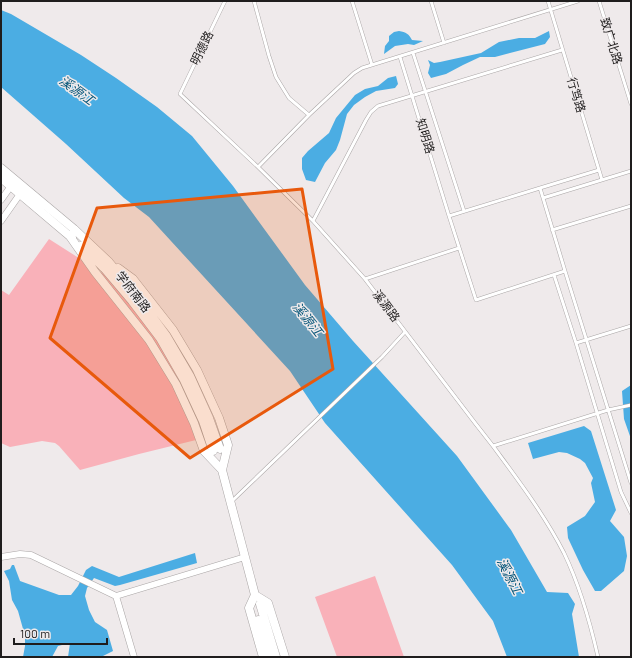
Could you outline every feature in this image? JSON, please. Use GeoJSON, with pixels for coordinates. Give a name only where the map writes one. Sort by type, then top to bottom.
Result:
{"type":"FeatureCollection","features":[{"type":"Feature","properties":{"kind":"main road","name":"学府南路"},"geometry":{"type":"LineString","coordinates":[[1,168],[74,229],[109,262],[138,297],[166,335],[190,376],[209,418],[216,450],[184,380],[160,338],[132,301],[104,268],[69,235],[1,178]]}},
{"type":"Feature","properties":{"kind":"main road"},"geometry":{"type":"LineString","coordinates":[[69,235],[94,272],[149,340],[176,384],[194,423],[204,451],[222,470]]}},
{"type":"Feature","properties":{"kind":"main road"},"geometry":{"type":"LineString","coordinates":[[109,262],[134,279],[173,330],[197,370],[219,418],[228,445],[222,470],[255,595],[249,608],[262,657]]}},
{"type":"Feature","properties":{"kind":"main road"},"geometry":{"type":"LineString","coordinates":[[255,595],[268,603],[285,657]]}},
{"type":"Feature","properties":{"kind":"main road"},"geometry":{"type":"LineString","coordinates":[[269,657],[257,605],[276,657]]}},
{"type":"Feature","properties":{"kind":"street"},"geometry":{"type":"LineString","coordinates":[[1,200],[11,186]]}},
{"type":"Feature","properties":{"kind":"street"},"geometry":{"type":"LineString","coordinates":[[1,221],[20,194]]}},
{"type":"Feature","properties":{"kind":"street"},"geometry":{"type":"LineString","coordinates":[[1,557],[20,554],[31,555],[116,596],[245,557]]}},
{"type":"Feature","properties":{"kind":"street"},"geometry":{"type":"LineString","coordinates":[[116,596],[134,657]]}},
{"type":"Feature","properties":{"kind":"lane","name":"明德路"},"geometry":{"type":"LineString","coordinates":[[180,94],[225,1]]}},
{"type":"Feature","properties":{"kind":"lane"},"geometry":{"type":"LineString","coordinates":[[254,1],[276,77],[289,98],[309,115]]}},
{"type":"Feature","properties":{"kind":"lane"},"geometry":{"type":"LineString","coordinates":[[352,1],[372,65]]}},
{"type":"Feature","properties":{"kind":"lane"},"geometry":{"type":"LineString","coordinates":[[431,1],[444,43]]}},
{"type":"Feature","properties":{"kind":"lane","name":"行笃路"},"geometry":{"type":"LineString","coordinates":[[548,1],[602,180]]}},
{"type":"Feature","properties":{"kind":"lane"},"geometry":{"type":"LineString","coordinates":[[258,167],[309,115],[354,73],[362,68],[578,1]]}},
{"type":"Feature","properties":{"kind":"lane","name":"致广北路"},"geometry":{"type":"LineString","coordinates":[[599,1],[631,104]]}},
{"type":"Feature","properties":{"kind":"lane"},"geometry":{"type":"LineString","coordinates":[[313,221],[366,120],[371,112],[378,106],[562,50]]}},
{"type":"Feature","properties":{"kind":"lane","name":"知明路"},"geometry":{"type":"LineString","coordinates":[[413,53],[464,212]]}},
{"type":"Feature","properties":{"kind":"lane","name":"知明路"},"geometry":{"type":"LineString","coordinates":[[400,56],[476,300],[554,275]]}},
{"type":"Feature","properties":{"kind":"lane","name":"溪源路"},"geometry":{"type":"LineString","coordinates":[[180,94],[313,221],[365,279],[493,446],[532,499],[564,554],[586,611],[598,657]]}},
{"type":"Feature","properties":{"kind":"lane"},"geometry":{"type":"LineString","coordinates":[[449,216],[599,170]]}},
{"type":"Feature","properties":{"kind":"lane"},"geometry":{"type":"LineString","coordinates":[[543,198],[631,171]]}},
{"type":"Feature","properties":{"kind":"lane"},"geometry":{"type":"LineString","coordinates":[[540,188],[564,271],[631,483]]}},
{"type":"Feature","properties":{"kind":"lane"},"geometry":{"type":"LineString","coordinates":[[552,230],[631,206]]}},
{"type":"Feature","properties":{"kind":"lane"},"geometry":{"type":"LineString","coordinates":[[365,279],[459,248]]}},
{"type":"Feature","properties":{"kind":"lane"},"geometry":{"type":"LineString","coordinates":[[564,271],[554,275],[621,492],[631,513]]}},
{"type":"Feature","properties":{"kind":"lane"},"geometry":{"type":"LineString","coordinates":[[576,343],[631,326]]}},
{"type":"Feature","properties":{"kind":"lane"},"geometry":{"type":"LineString","coordinates":[[230,503],[382,357],[405,332]]}},
{"type":"Feature","properties":{"kind":"lane"},"geometry":{"type":"LineString","coordinates":[[493,446],[596,413],[631,405]]}},
{"type":"Feature","properties":{"kind":"highlighted area"},"geometry":{"type":"Polygon","coordinates":[[[302,189],[333,369],[190,458],[50,338],[97,208],[302,189]]]}},
{"type":"Feature","properties":{"kind":"shaded area"},"geometry":{"type":"Polygon","coordinates":[[[49,239],[107,276],[157,336],[188,398],[196,440],[80,470],[55,443],[42,441],[10,447],[1,443],[1,290],[9,295],[49,239]]]}},
{"type":"Feature","properties":{"kind":"shaded area"},"geometry":{"type":"Polygon","coordinates":[[[375,576],[404,657],[337,657],[315,597],[375,576]]]}},
{"type":"Feature","properties":{"kind":"water","name":"溪源江"},"geometry":{"type":"Polygon","coordinates":[[[1,10],[11,14],[81,55],[116,78],[157,107],[192,136],[233,186],[305,285],[353,341],[457,456],[511,530],[547,592],[568,593],[575,604],[572,614],[579,657],[507,657],[493,621],[452,565],[325,423],[290,371],[149,217],[124,198],[66,144],[1,87],[1,10]]]}},
{"type":"Feature","properties":{"kind":"water"},"geometry":{"type":"Polygon","coordinates":[[[399,31],[410,36],[412,40],[423,41],[414,45],[408,44],[395,46],[384,54],[385,46],[389,41],[389,36],[394,32],[399,31]]]}},
{"type":"Feature","properties":{"kind":"water"},"geometry":{"type":"Polygon","coordinates":[[[549,31],[550,37],[545,44],[495,57],[480,57],[446,74],[431,78],[428,73],[430,65],[428,60],[434,63],[481,53],[499,42],[519,38],[535,38],[549,31]]]}},
{"type":"Feature","properties":{"kind":"water"},"geometry":{"type":"Polygon","coordinates":[[[396,76],[398,84],[395,88],[376,91],[354,105],[347,114],[336,150],[325,163],[315,182],[306,180],[302,169],[302,158],[329,133],[336,118],[355,95],[365,89],[378,86],[388,78],[396,76]]]}},
{"type":"Feature","properties":{"kind":"water"},"geometry":{"type":"Polygon","coordinates":[[[631,385],[631,439],[624,419],[622,391],[631,385]]]}},
{"type":"Feature","properties":{"kind":"water"},"geometry":{"type":"Polygon","coordinates":[[[584,426],[591,431],[616,510],[610,521],[624,537],[627,556],[624,571],[601,591],[595,591],[583,570],[568,538],[567,527],[585,516],[595,502],[591,483],[593,478],[585,463],[567,453],[559,452],[533,459],[528,443],[584,426]]]}},
{"type":"Feature","properties":{"kind":"water"},"geometry":{"type":"Polygon","coordinates":[[[195,553],[197,563],[120,585],[115,586],[94,578],[87,588],[85,596],[89,610],[95,622],[107,630],[113,651],[101,657],[68,657],[70,643],[58,646],[52,657],[23,657],[25,636],[18,611],[12,600],[9,581],[4,571],[10,569],[12,565],[14,565],[20,581],[59,595],[71,595],[78,586],[86,570],[92,566],[119,577],[195,553]]]}}]}
